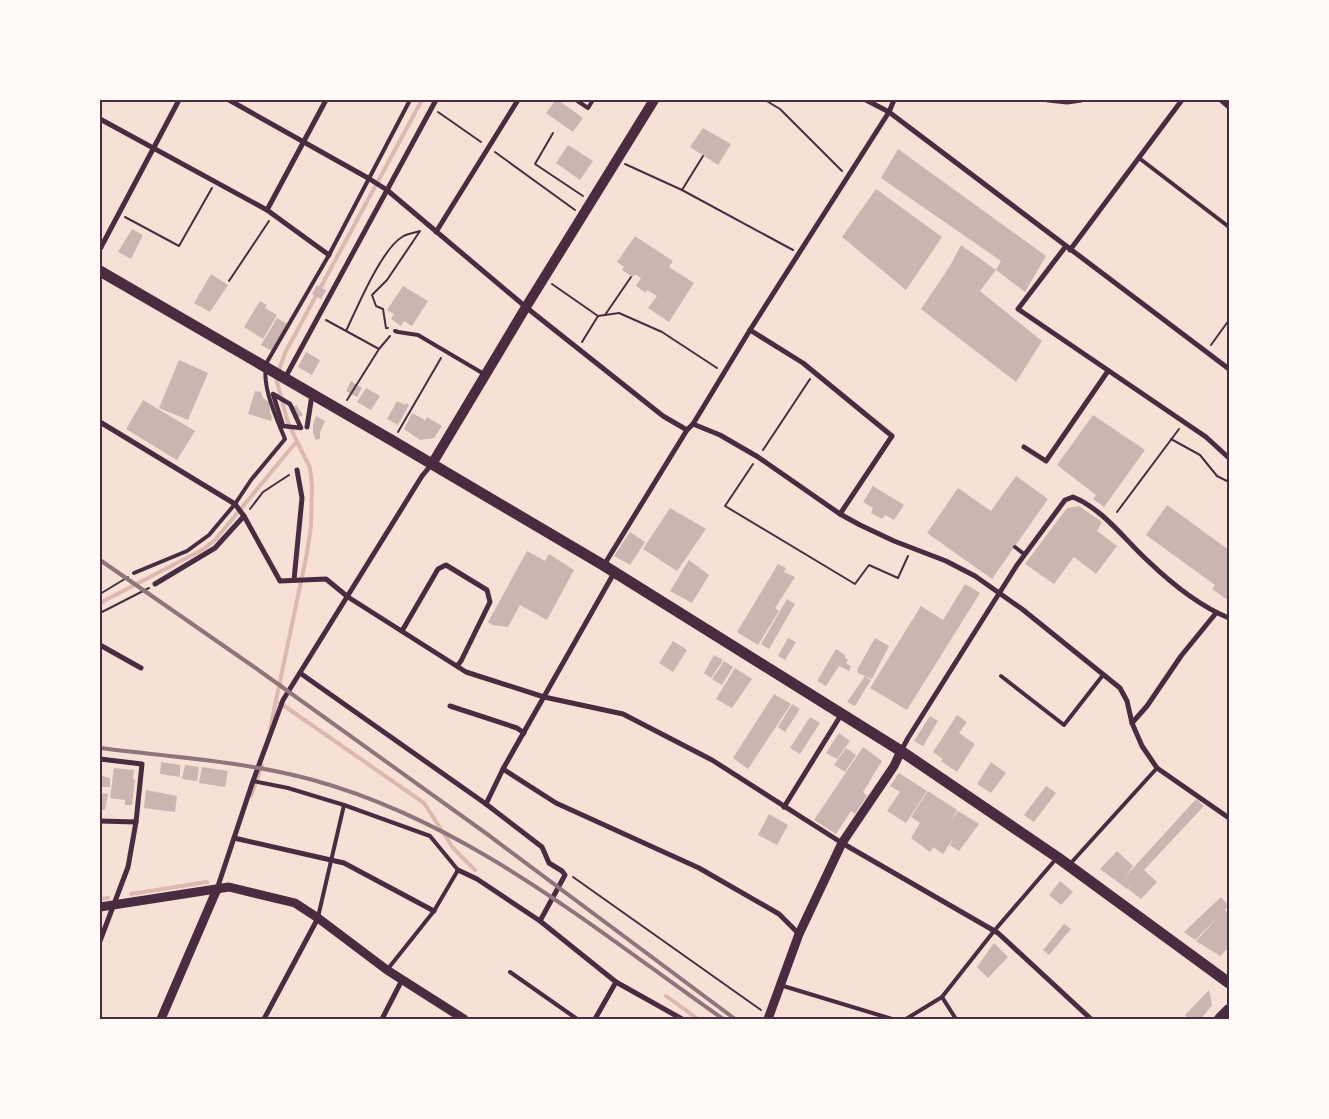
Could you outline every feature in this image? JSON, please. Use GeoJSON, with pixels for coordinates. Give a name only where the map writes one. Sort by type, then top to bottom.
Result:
{"type":"FeatureCollection","features":[{"type":"Feature","properties":{"kind":"highway"},"geometry":{"type":"LineString","coordinates":[[1220,1019],[1229,1010]]}},
{"type":"Feature","properties":{"kind":"main road"},"geometry":{"type":"LineString","coordinates":[[432,464],[543,278],[654,100]]}},
{"type":"Feature","properties":{"kind":"main road"},"geometry":{"type":"LineString","coordinates":[[100,271],[603,565],[901,751],[1057,857],[1229,983]]}},
{"type":"Feature","properties":{"kind":"street"},"geometry":{"type":"LineString","coordinates":[[100,249],[179,100]]}},
{"type":"Feature","properties":{"kind":"street"},"geometry":{"type":"LineString","coordinates":[[229,100],[387,190],[578,349],[663,416],[687,430]]}},
{"type":"Feature","properties":{"kind":"street"},"geometry":{"type":"LineString","coordinates":[[267,210],[326,100]]}},
{"type":"Feature","properties":{"kind":"street"},"geometry":{"type":"LineString","coordinates":[[277,374],[318,316],[436,100]]}},
{"type":"Feature","properties":{"kind":"street"},"geometry":{"type":"LineString","coordinates":[[436,232],[518,100]]}},
{"type":"Feature","properties":{"kind":"street"},"geometry":{"type":"LineString","coordinates":[[866,100],[889,112],[1229,369]]}},
{"type":"Feature","properties":{"kind":"street"},"geometry":{"type":"LineString","coordinates":[[603,565],[687,430],[693,424],[723,372],[889,112],[894,100]]}},
{"type":"Feature","properties":{"kind":"street"},"geometry":{"type":"LineString","coordinates":[[1048,100],[1067,102],[1081,100]]}},
{"type":"Feature","properties":{"kind":"street"},"geometry":{"type":"LineString","coordinates":[[1182,100],[1139,158],[1018,309],[1206,438],[1229,458]]}},
{"type":"Feature","properties":{"kind":"street"},"geometry":{"type":"LineString","coordinates":[[1221,100],[1229,107]]}},
{"type":"Feature","properties":{"kind":"street"},"geometry":{"type":"LineString","coordinates":[[100,119],[267,210],[328,255]]}},
{"type":"Feature","properties":{"kind":"street"},"geometry":{"type":"LineString","coordinates":[[750,330],[803,363],[892,436],[840,514]]}},
{"type":"Feature","properties":{"kind":"street"},"geometry":{"type":"LineString","coordinates":[[1024,447],[1046,461],[1108,371]]}},
{"type":"Feature","properties":{"kind":"street"},"geometry":{"type":"LineString","coordinates":[[273,394],[290,404],[301,428],[283,426],[273,394]]}},
{"type":"Feature","properties":{"kind":"street"},"geometry":{"type":"LineString","coordinates":[[307,428],[312,394]]}},
{"type":"Feature","properties":{"kind":"street"},"geometry":{"type":"LineString","coordinates":[[100,422],[236,505],[280,581],[326,578],[348,597],[466,672],[544,698],[623,714],[712,760],[842,843],[994,931],[1090,1019]]}},
{"type":"Feature","properties":{"kind":"street"},"geometry":{"type":"LineString","coordinates":[[693,424],[720,435],[758,456],[840,514],[912,548],[946,560],[975,576],[1022,609],[1120,688],[1128,701],[1132,723],[1142,746],[1157,768],[1229,818]]}},
{"type":"Feature","properties":{"kind":"street"},"geometry":{"type":"LineString","coordinates":[[161,1019],[217,889],[253,781],[283,700],[422,476],[432,464]]}},
{"type":"Feature","properties":{"kind":"street"},"geometry":{"type":"LineString","coordinates":[[294,580],[302,498],[297,470]]}},
{"type":"Feature","properties":{"kind":"street"},"geometry":{"type":"LineString","coordinates":[[769,1016],[799,934],[842,843],[894,766],[908,738],[1024,554],[1065,500],[1072,497],[1081,500],[1115,526],[1148,562],[1195,601],[1229,618]]}},
{"type":"Feature","properties":{"kind":"street"},"geometry":{"type":"LineString","coordinates":[[156,584],[216,548],[244,516]]}},
{"type":"Feature","properties":{"kind":"street"},"geometry":{"type":"LineString","coordinates":[[402,631],[438,568],[446,565],[487,590],[490,602],[462,661],[457,666]]}},
{"type":"Feature","properties":{"kind":"street"},"geometry":{"type":"LineString","coordinates":[[486,804],[503,769],[614,572]]}},
{"type":"Feature","properties":{"kind":"street"},"geometry":{"type":"LineString","coordinates":[[1132,723],[1142,712],[1181,656],[1216,613]]}},
{"type":"Feature","properties":{"kind":"street"},"geometry":{"type":"LineString","coordinates":[[100,645],[141,668]]}},
{"type":"Feature","properties":{"kind":"street"},"geometry":{"type":"LineString","coordinates":[[300,673],[486,804],[542,846],[549,863],[562,871],[565,876],[540,921]]}},
{"type":"Feature","properties":{"kind":"street"},"geometry":{"type":"LineString","coordinates":[[450,706],[517,728],[524,733]]}},
{"type":"Feature","properties":{"kind":"street"},"geometry":{"type":"LineString","coordinates":[[784,807],[841,714]]}},
{"type":"Feature","properties":{"kind":"street"},"geometry":{"type":"LineString","coordinates":[[100,759],[142,764],[136,822],[128,867],[100,941]]}},
{"type":"Feature","properties":{"kind":"street"},"geometry":{"type":"LineString","coordinates":[[503,769],[556,803],[699,868],[779,914],[799,934]]}},
{"type":"Feature","properties":{"kind":"street"},"geometry":{"type":"LineString","coordinates":[[100,821],[136,822]]}},
{"type":"Feature","properties":{"kind":"street"},"geometry":{"type":"LineString","coordinates":[[234,838],[344,863],[434,911]]}},
{"type":"Feature","properties":{"kind":"street"},"geometry":{"type":"LineString","coordinates":[[458,870],[477,879],[540,921],[616,982],[682,1019]]}},
{"type":"Feature","properties":{"kind":"street"},"geometry":{"type":"LineString","coordinates":[[100,907],[229,887],[295,903],[387,970],[464,1019]]}},
{"type":"Feature","properties":{"kind":"street"},"geometry":{"type":"LineString","coordinates":[[264,1019],[318,918]]}},
{"type":"Feature","properties":{"kind":"street"},"geometry":{"type":"LineString","coordinates":[[382,1019],[402,980]]}},
{"type":"Feature","properties":{"kind":"street"},"geometry":{"type":"LineString","coordinates":[[595,1019],[616,982]]}},
{"type":"Feature","properties":{"kind":"lane"},"geometry":{"type":"LineString","coordinates":[[134,573],[187,551],[210,535],[236,505],[251,480],[285,439],[272,404],[266,379],[277,374],[328,255],[410,100]]}},
{"type":"Feature","properties":{"kind":"lane"},"geometry":{"type":"LineString","coordinates":[[576,100],[588,108],[593,100]]}},
{"type":"Feature","properties":{"kind":"lane"},"geometry":{"type":"LineString","coordinates":[[1139,158],[1229,227]]}},
{"type":"Feature","properties":{"kind":"lane"},"geometry":{"type":"LineString","coordinates":[[395,330],[418,335],[485,375]]}},
{"type":"Feature","properties":{"kind":"lane"},"geometry":{"type":"LineString","coordinates":[[1015,547],[1024,554]]}},
{"type":"Feature","properties":{"kind":"lane"},"geometry":{"type":"LineString","coordinates":[[1001,676],[1064,725],[1103,675]]}},
{"type":"Feature","properties":{"kind":"lane"},"geometry":{"type":"LineString","coordinates":[[1068,866],[1157,768]]}},
{"type":"Feature","properties":{"kind":"lane"},"geometry":{"type":"LineString","coordinates":[[253,781],[288,788],[344,805],[430,836],[458,870],[434,911],[387,970]]}},
{"type":"Feature","properties":{"kind":"lane"},"geometry":{"type":"LineString","coordinates":[[318,918],[344,805]]}},
{"type":"Feature","properties":{"kind":"lane"},"geometry":{"type":"LineString","coordinates":[[906,1019],[942,997],[994,931],[1057,857]]}},
{"type":"Feature","properties":{"kind":"lane"},"geometry":{"type":"LineString","coordinates":[[510,972],[577,1019]]}},
{"type":"Feature","properties":{"kind":"lane"},"geometry":{"type":"LineString","coordinates":[[780,985],[892,1019]]}},
{"type":"Feature","properties":{"kind":"lane"},"geometry":{"type":"LineString","coordinates":[[942,997],[956,1019]]}},
{"type":"Feature","properties":{"kind":"path"},"geometry":{"type":"LineString","coordinates":[[765,100],[780,109],[848,177]]}},
{"type":"Feature","properties":{"kind":"path"},"geometry":{"type":"LineString","coordinates":[[432,108],[582,216]]}},
{"type":"Feature","properties":{"kind":"path"},"geometry":{"type":"LineString","coordinates":[[553,133],[535,164],[591,202]]}},
{"type":"Feature","properties":{"kind":"path"},"geometry":{"type":"LineString","coordinates":[[682,190],[703,156]]}},
{"type":"Feature","properties":{"kind":"path"},"geometry":{"type":"LineString","coordinates":[[616,160],[682,190],[799,253]]}},
{"type":"Feature","properties":{"kind":"path"},"geometry":{"type":"LineString","coordinates":[[119,214],[179,246],[215,182]]}},
{"type":"Feature","properties":{"kind":"path"},"geometry":{"type":"LineString","coordinates":[[229,281],[273,214]]}},
{"type":"Feature","properties":{"kind":"path"},"geometry":{"type":"LineString","coordinates":[[341,411],[379,349],[395,330],[386,328],[383,309],[376,306],[372,295],[387,280],[420,231],[402,236],[386,254],[370,281],[346,331]]}},
{"type":"Feature","properties":{"kind":"path"},"geometry":{"type":"LineString","coordinates":[[605,315],[631,277]]}},
{"type":"Feature","properties":{"kind":"path"},"geometry":{"type":"LineString","coordinates":[[543,278],[598,316],[619,313],[662,332],[723,372]]}},
{"type":"Feature","properties":{"kind":"path"},"geometry":{"type":"LineString","coordinates":[[318,316],[379,349]]}},
{"type":"Feature","properties":{"kind":"path"},"geometry":{"type":"LineString","coordinates":[[578,349],[598,316]]}},
{"type":"Feature","properties":{"kind":"path"},"geometry":{"type":"LineString","coordinates":[[1206,351],[1229,320]]}},
{"type":"Feature","properties":{"kind":"path"},"geometry":{"type":"LineString","coordinates":[[393,441],[445,351]]}},
{"type":"Feature","properties":{"kind":"path"},"geometry":{"type":"LineString","coordinates":[[815,373],[724,506],[855,584],[869,565],[898,578],[912,548]]}},
{"type":"Feature","properties":{"kind":"path"},"geometry":{"type":"LineString","coordinates":[[1117,512],[1183,423]]}},
{"type":"Feature","properties":{"kind":"path"},"geometry":{"type":"LineString","coordinates":[[1171,439],[1200,455],[1217,476],[1229,482]]}},
{"type":"Feature","properties":{"kind":"path"},"geometry":{"type":"LineString","coordinates":[[244,516],[264,492],[297,470]]}},
{"type":"Feature","properties":{"kind":"path"},"geometry":{"type":"LineString","coordinates":[[100,594],[134,573]]}},
{"type":"Feature","properties":{"kind":"path"},"geometry":{"type":"LineString","coordinates":[[100,613],[156,584]]}},
{"type":"Feature","properties":{"kind":"path"},"geometry":{"type":"LineString","coordinates":[[565,876],[571,876],[769,1016]]}},
{"type":"Feature","properties":{"kind":"building"},"geometry":{"type":"Polygon","coordinates":[[[556,100],[583,118],[573,132],[546,113],[556,100]]]}},
{"type":"Feature","properties":{"kind":"building"},"geometry":{"type":"Polygon","coordinates":[[[703,128],[731,144],[718,165],[690,147],[703,128]]]}},
{"type":"Feature","properties":{"kind":"building"},"geometry":{"type":"Polygon","coordinates":[[[568,145],[593,161],[580,180],[556,163],[568,145]]]}},
{"type":"Feature","properties":{"kind":"building"},"geometry":{"type":"Polygon","coordinates":[[[898,149],[1046,256],[1025,292],[996,270],[1001,261],[881,178],[898,149]]]}},
{"type":"Feature","properties":{"kind":"building"},"geometry":{"type":"Polygon","coordinates":[[[876,189],[942,237],[906,290],[842,237],[876,189]]]}},
{"type":"Feature","properties":{"kind":"building"},"geometry":{"type":"Polygon","coordinates":[[[132,229],[143,235],[131,259],[118,252],[132,229]]]}},
{"type":"Feature","properties":{"kind":"building"},"geometry":{"type":"Polygon","coordinates":[[[635,236],[673,261],[669,267],[694,283],[669,322],[648,308],[657,296],[647,290],[646,293],[636,286],[641,278],[635,274],[633,277],[622,270],[624,267],[617,262],[635,236]]]}},
{"type":"Feature","properties":{"kind":"building"},"geometry":{"type":"Polygon","coordinates":[[[961,245],[996,270],[980,291],[1042,341],[1016,382],[921,309],[950,266],[961,245]]]}},
{"type":"Feature","properties":{"kind":"building"},"geometry":{"type":"Polygon","coordinates":[[[211,274],[228,285],[210,312],[194,303],[211,274]]]}},
{"type":"Feature","properties":{"kind":"building"},"geometry":{"type":"Polygon","coordinates":[[[317,285],[326,290],[321,299],[312,294],[317,285]]]}},
{"type":"Feature","properties":{"kind":"building"},"geometry":{"type":"Polygon","coordinates":[[[403,286],[428,301],[412,326],[404,321],[401,326],[391,319],[394,314],[387,310],[403,286]]]}},
{"type":"Feature","properties":{"kind":"building"},"geometry":{"type":"Polygon","coordinates":[[[260,301],[267,305],[265,308],[277,315],[263,339],[244,327],[260,301]]]}},
{"type":"Feature","properties":{"kind":"building"},"geometry":{"type":"Polygon","coordinates":[[[277,318],[287,324],[272,351],[261,345],[277,318]]]}},
{"type":"Feature","properties":{"kind":"building"},"geometry":{"type":"Polygon","coordinates":[[[306,352],[320,360],[312,375],[298,367],[306,352]]]}},
{"type":"Feature","properties":{"kind":"building"},"geometry":{"type":"Polygon","coordinates":[[[179,360],[208,373],[188,420],[159,408],[179,360]]]}},
{"type":"Feature","properties":{"kind":"building"},"geometry":{"type":"Polygon","coordinates":[[[351,381],[362,388],[357,397],[346,391],[351,381]]]}},
{"type":"Feature","properties":{"kind":"building"},"geometry":{"type":"Polygon","coordinates":[[[366,388],[380,396],[371,410],[357,402],[366,388]]]}},
{"type":"Feature","properties":{"kind":"building"},"geometry":{"type":"Polygon","coordinates":[[[255,391],[261,392],[263,398],[269,402],[271,421],[248,414],[255,391]]]}},
{"type":"Feature","properties":{"kind":"building"},"geometry":{"type":"Polygon","coordinates":[[[143,400],[195,431],[177,460],[126,429],[143,400]]]}},
{"type":"Feature","properties":{"kind":"building"},"geometry":{"type":"Polygon","coordinates":[[[397,401],[409,405],[398,425],[387,419],[397,401]]]}},
{"type":"Feature","properties":{"kind":"building"},"geometry":{"type":"Polygon","coordinates":[[[296,405],[303,415],[297,418],[292,408],[296,405]]]}},
{"type":"Feature","properties":{"kind":"building"},"geometry":{"type":"Polygon","coordinates":[[[412,413],[425,420],[422,426],[427,417],[442,426],[434,438],[420,440],[404,429],[412,413]]]}},
{"type":"Feature","properties":{"kind":"building"},"geometry":{"type":"Polygon","coordinates":[[[1093,415],[1145,450],[1104,507],[1093,499],[1096,495],[1057,465],[1093,415]]]}},
{"type":"Feature","properties":{"kind":"building"},"geometry":{"type":"Polygon","coordinates":[[[316,416],[325,421],[320,432],[320,439],[316,440],[313,433],[313,424],[316,416]]]}},
{"type":"Feature","properties":{"kind":"building"},"geometry":{"type":"Polygon","coordinates":[[[1016,476],[1048,499],[992,579],[927,533],[958,488],[991,511],[1016,476]]]}},
{"type":"Feature","properties":{"kind":"building"},"geometry":{"type":"Polygon","coordinates":[[[873,486],[904,505],[894,520],[885,515],[882,519],[871,513],[873,508],[863,502],[873,486]]]}},
{"type":"Feature","properties":{"kind":"building"},"geometry":{"type":"Polygon","coordinates":[[[1167,505],[1229,550],[1229,601],[1212,589],[1215,585],[1146,535],[1167,505]]]}},
{"type":"Feature","properties":{"kind":"building"},"geometry":{"type":"Polygon","coordinates":[[[1079,506],[1102,522],[1097,531],[1117,546],[1096,574],[1074,557],[1054,584],[1025,564],[1067,508],[1079,506]]]}},
{"type":"Feature","properties":{"kind":"building"},"geometry":{"type":"Polygon","coordinates":[[[670,508],[706,529],[677,571],[643,549],[670,508]]]}},
{"type":"Feature","properties":{"kind":"building"},"geometry":{"type":"Polygon","coordinates":[[[630,532],[645,542],[630,565],[614,556],[630,532]]]}},
{"type":"Feature","properties":{"kind":"building"},"geometry":{"type":"Polygon","coordinates":[[[527,551],[545,561],[549,554],[574,570],[547,620],[520,605],[508,627],[492,625],[488,622],[527,551]]]}},
{"type":"Feature","properties":{"kind":"building"},"geometry":{"type":"Polygon","coordinates":[[[689,560],[709,575],[692,603],[670,591],[689,560]]]}},
{"type":"Feature","properties":{"kind":"building"},"geometry":{"type":"Polygon","coordinates":[[[778,564],[786,568],[784,572],[795,577],[775,608],[779,611],[758,645],[737,632],[778,564]]]}},
{"type":"Feature","properties":{"kind":"building"},"geometry":{"type":"Polygon","coordinates":[[[965,584],[980,593],[907,710],[870,688],[921,606],[943,620],[965,584]]]}},
{"type":"Feature","properties":{"kind":"building"},"geometry":{"type":"Polygon","coordinates":[[[787,599],[795,604],[769,649],[761,644],[787,599]]]}},
{"type":"Feature","properties":{"kind":"building"},"geometry":{"type":"Polygon","coordinates":[[[788,638],[796,642],[785,660],[778,656],[788,638]]]}},
{"type":"Feature","properties":{"kind":"building"},"geometry":{"type":"Polygon","coordinates":[[[875,638],[889,646],[872,679],[858,673],[857,670],[875,638]]]}},
{"type":"Feature","properties":{"kind":"building"},"geometry":{"type":"Polygon","coordinates":[[[673,641],[687,650],[673,672],[659,663],[673,641]]]}},
{"type":"Feature","properties":{"kind":"building"},"geometry":{"type":"Polygon","coordinates":[[[836,649],[845,655],[845,658],[848,660],[846,663],[851,666],[849,671],[839,666],[826,686],[817,681],[836,649]]]}},
{"type":"Feature","properties":{"kind":"building"},"geometry":{"type":"Polygon","coordinates":[[[714,655],[723,660],[711,678],[704,673],[714,655]]]}},
{"type":"Feature","properties":{"kind":"building"},"geometry":{"type":"Polygon","coordinates":[[[724,661],[733,667],[722,685],[712,679],[724,661]]]}},
{"type":"Feature","properties":{"kind":"building"},"geometry":{"type":"Polygon","coordinates":[[[735,668],[752,679],[732,708],[716,699],[735,668]]]}},
{"type":"Feature","properties":{"kind":"building"},"geometry":{"type":"Polygon","coordinates":[[[865,676],[871,680],[855,706],[847,702],[865,676]]]}},
{"type":"Feature","properties":{"kind":"building"},"geometry":{"type":"Polygon","coordinates":[[[774,694],[791,704],[748,769],[733,758],[774,694]]]}},
{"type":"Feature","properties":{"kind":"building"},"geometry":{"type":"Polygon","coordinates":[[[792,704],[800,709],[785,732],[778,727],[792,704]]]}},
{"type":"Feature","properties":{"kind":"building"},"geometry":{"type":"Polygon","coordinates":[[[957,715],[967,722],[959,733],[975,744],[957,772],[941,761],[943,759],[933,752],[957,715]]]}},
{"type":"Feature","properties":{"kind":"building"},"geometry":{"type":"Polygon","coordinates":[[[930,716],[938,721],[923,746],[914,741],[930,716]]]}},
{"type":"Feature","properties":{"kind":"building"},"geometry":{"type":"Polygon","coordinates":[[[810,717],[820,723],[800,754],[790,748],[810,717]]]}},
{"type":"Feature","properties":{"kind":"building"},"geometry":{"type":"Polygon","coordinates":[[[839,733],[850,741],[837,759],[826,753],[839,733]]]}},
{"type":"Feature","properties":{"kind":"building"},"geometry":{"type":"Polygon","coordinates":[[[863,747],[882,761],[863,792],[867,796],[855,814],[851,811],[836,834],[814,820],[863,747]]]}},
{"type":"Feature","properties":{"kind":"building"},"geometry":{"type":"Polygon","coordinates":[[[846,748],[856,755],[845,772],[834,765],[846,748]]]}},
{"type":"Feature","properties":{"kind":"building"},"geometry":{"type":"Polygon","coordinates":[[[161,762],[180,765],[180,777],[160,774],[161,762]]]}},
{"type":"Feature","properties":{"kind":"building"},"geometry":{"type":"Polygon","coordinates":[[[991,762],[1006,773],[991,793],[977,784],[991,762]]]}},
{"type":"Feature","properties":{"kind":"building"},"geometry":{"type":"Polygon","coordinates":[[[185,765],[199,767],[197,781],[182,779],[185,765]]]}},
{"type":"Feature","properties":{"kind":"building"},"geometry":{"type":"Polygon","coordinates":[[[202,767],[228,771],[225,787],[199,783],[202,767]]]}},
{"type":"Feature","properties":{"kind":"building"},"geometry":{"type":"Polygon","coordinates":[[[114,768],[134,770],[133,779],[135,780],[132,805],[125,805],[125,800],[110,798],[114,768]]]}},
{"type":"Feature","properties":{"kind":"building"},"geometry":{"type":"Polygon","coordinates":[[[100,771],[102,771],[102,776],[110,778],[110,787],[100,787],[100,771]]]}},
{"type":"Feature","properties":{"kind":"building"},"geometry":{"type":"Polygon","coordinates":[[[899,773],[927,791],[906,823],[887,811],[900,792],[890,786],[899,773]]]}},
{"type":"Feature","properties":{"kind":"building"},"geometry":{"type":"Polygon","coordinates":[[[1046,786],[1056,793],[1034,822],[1024,815],[1046,786]]]}},
{"type":"Feature","properties":{"kind":"building"},"geometry":{"type":"Polygon","coordinates":[[[146,790],[177,796],[175,812],[144,808],[146,790]]]}},
{"type":"Feature","properties":{"kind":"building"},"geometry":{"type":"Polygon","coordinates":[[[928,791],[957,810],[951,820],[958,811],[979,824],[959,851],[950,845],[954,837],[943,854],[933,847],[930,852],[911,838],[920,823],[911,817],[928,791]]]}},
{"type":"Feature","properties":{"kind":"building"},"geometry":{"type":"Polygon","coordinates":[[[100,793],[108,794],[105,810],[100,810],[100,793]]]}},
{"type":"Feature","properties":{"kind":"building"},"geometry":{"type":"Polygon","coordinates":[[[1196,799],[1204,806],[1144,870],[1157,882],[1141,899],[1128,889],[1132,884],[1127,889],[1100,869],[1117,851],[1133,866],[1125,877],[1196,799]]]}},
{"type":"Feature","properties":{"kind":"building"},"geometry":{"type":"Polygon","coordinates":[[[769,814],[788,825],[777,845],[758,835],[769,814]]]}},
{"type":"Feature","properties":{"kind":"building"},"geometry":{"type":"Polygon","coordinates":[[[1060,881],[1073,892],[1061,905],[1049,895],[1060,881]]]}},
{"type":"Feature","properties":{"kind":"building"},"geometry":{"type":"Polygon","coordinates":[[[1221,897],[1229,906],[1225,910],[1229,914],[1229,947],[1220,956],[1196,941],[1221,914],[1195,940],[1184,932],[1221,897]]]}},
{"type":"Feature","properties":{"kind":"building"},"geometry":{"type":"Polygon","coordinates":[[[1064,924],[1071,929],[1049,955],[1043,950],[1064,924]]]}},
{"type":"Feature","properties":{"kind":"building"},"geometry":{"type":"Polygon","coordinates":[[[994,943],[1008,957],[988,978],[977,967],[994,943]]]}},
{"type":"Feature","properties":{"kind":"building"},"geometry":{"type":"Polygon","coordinates":[[[1209,990],[1212,1005],[1201,1019],[1189,1019],[1185,1015],[1209,990]]]}},
{"type":"Feature","properties":{"kind":"waterway"},"geometry":{"type":"LineString","coordinates":[[270,729],[307,553],[311,526],[312,486],[310,468],[288,423],[276,378],[285,353],[422,100]]}},
{"type":"Feature","properties":{"kind":"waterway"},"geometry":{"type":"LineString","coordinates":[[100,603],[202,550],[215,540],[297,441]]}},
{"type":"Feature","properties":{"kind":"waterway"},"geometry":{"type":"LineString","coordinates":[[280,703],[424,803],[453,848],[475,870]]}},
{"type":"Feature","properties":{"kind":"waterway"},"geometry":{"type":"LineString","coordinates":[[251,796],[262,765]]}},
{"type":"Feature","properties":{"kind":"waterway"},"geometry":{"type":"LineString","coordinates":[[131,894],[207,882]]}},
{"type":"Feature","properties":{"kind":"waterway"},"geometry":{"type":"LineString","coordinates":[[100,899],[108,898]]}},
{"type":"Feature","properties":{"kind":"waterway"},"geometry":{"type":"LineString","coordinates":[[666,996],[698,1019]]}},
{"type":"Feature","properties":{"kind":"railway"},"geometry":{"type":"LineString","coordinates":[[100,560],[257,669],[487,834],[735,1019]]}},
{"type":"Feature","properties":{"kind":"railway"},"geometry":{"type":"LineString","coordinates":[[100,748],[261,768],[313,780],[370,799],[425,823],[528,881],[723,1019]]}}]}
